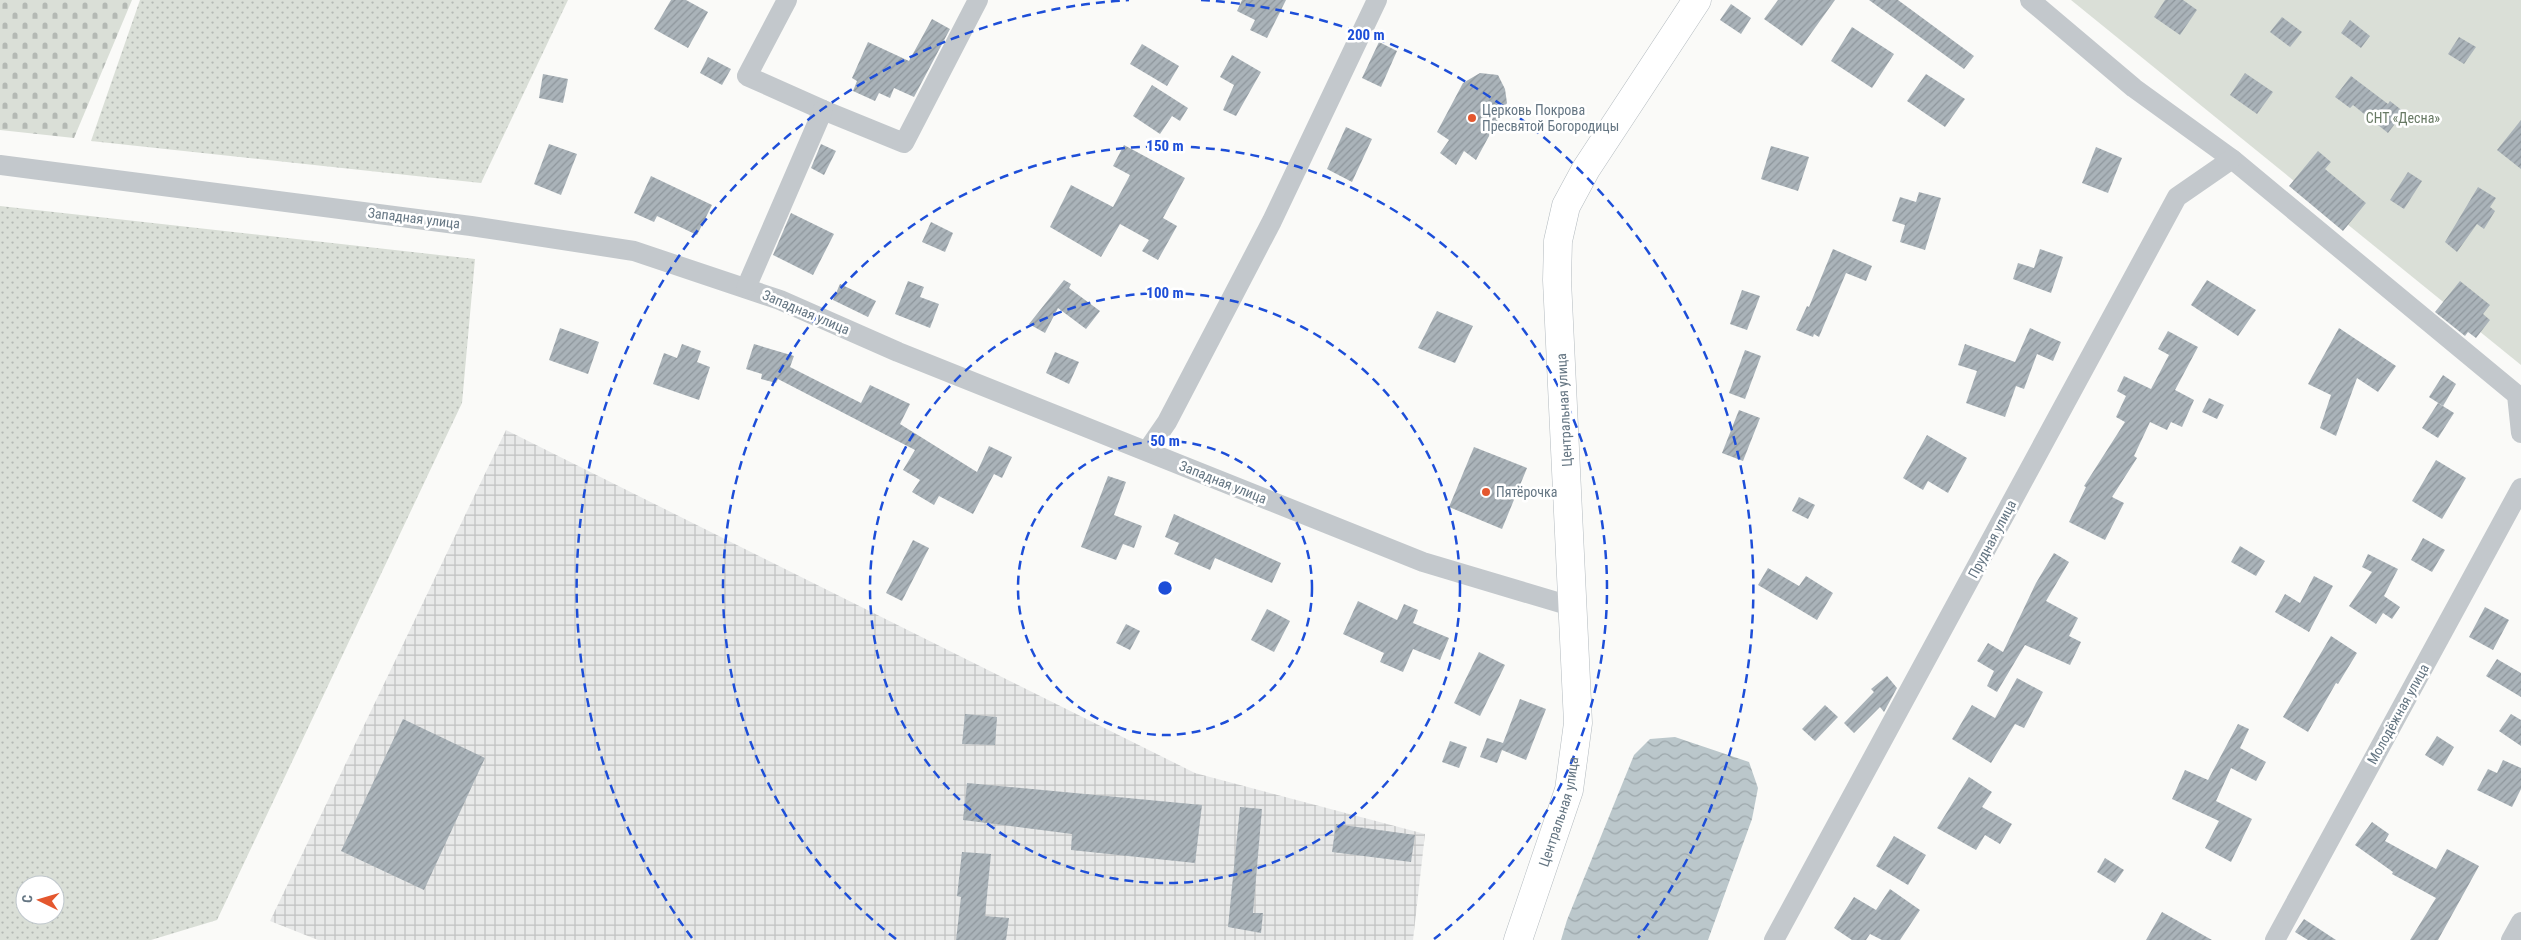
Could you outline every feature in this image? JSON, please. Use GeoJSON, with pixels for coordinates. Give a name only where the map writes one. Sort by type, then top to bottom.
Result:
{"type":"FeatureCollection","features":[{"type":"Feature","properties":{"kind":"street"},"geometry":{"type":"LineString","coordinates":[[786,0],[747,76],[904,143],[978,0]]}},
{"type":"Feature","properties":{"kind":"street"},"geometry":{"type":"LineString","coordinates":[[1147,451],[1167,422],[1272,221],[1377,0]]}},
{"type":"Feature","properties":{"kind":"street","name":"Центральная улица"},"geometry":{"type":"LineString","coordinates":[[1518,940],[1569,790],[1578,723],[1557,280],[1558,241],[1566,206],[1586,169],[1697,0]]}},
{"type":"Feature","properties":{"kind":"street"},"geometry":{"type":"LineString","coordinates":[[2030,0],[2134,88],[2232,158],[2517,395],[2521,433]]}},
{"type":"Feature","properties":{"kind":"street"},"geometry":{"type":"LineString","coordinates":[[746,288],[823,110]]}},
{"type":"Feature","properties":{"kind":"street","name":"Прудная улица"},"geometry":{"type":"LineString","coordinates":[[1774,940],[2177,197],[2232,158]]}},
{"type":"Feature","properties":{"kind":"street","name":"Западная улица"},"geometry":{"type":"LineString","coordinates":[[0,165],[471,226],[634,251],[780,300],[898,352],[1423,562],[1574,607]]}},
{"type":"Feature","properties":{"kind":"street","name":"Молодёжная улица"},"geometry":{"type":"LineString","coordinates":[[2275,940],[2521,488]]}},
{"type":"Feature","properties":{"kind":"street"},"geometry":{"type":"LineString","coordinates":[[2511,940],[2521,922]]}},
{"type":"Feature","properties":{"kind":"shaded area"},"geometry":{"type":"Polygon","coordinates":[[[506,430],[1195,773],[1425,834],[1413,940],[318,940],[270,921],[506,430]]]}},
{"type":"Feature","properties":{"kind":"green space"},"geometry":{"type":"Polygon","coordinates":[[[0,0],[132,0],[74,138],[0,130],[0,0]]]}},
{"type":"Feature","properties":{"kind":"green space"},"geometry":{"type":"Polygon","coordinates":[[[140,0],[568,0],[481,183],[91,141],[140,0]]]}},
{"type":"Feature","properties":{"kind":"green space","name":"СНТ «Десна»"},"geometry":{"type":"Polygon","coordinates":[[[2071,0],[2521,0],[2521,365],[2071,0]]]}},
{"type":"Feature","properties":{"kind":"green space"},"geometry":{"type":"Polygon","coordinates":[[[0,206],[475,259],[462,403],[217,920],[151,940],[0,940],[0,206]]]}},
{"type":"Feature","properties":{"kind":"water"},"geometry":{"type":"Polygon","coordinates":[[[1675,737],[1749,762],[1758,788],[1752,819],[1708,940],[1561,940],[1567,920],[1634,755],[1650,739],[1675,737]]]}},
{"type":"Feature","properties":{"kind":"building"},"geometry":{"type":"Polygon","coordinates":[[[671,0],[686,0],[708,12],[688,48],[654,29],[671,0]]]}},
{"type":"Feature","properties":{"kind":"building"},"geometry":{"type":"Polygon","coordinates":[[[1242,0],[1286,0],[1267,38],[1250,30],[1255,20],[1237,11],[1242,0]]]}},
{"type":"Feature","properties":{"kind":"building"},"geometry":{"type":"Polygon","coordinates":[[[1778,0],[1835,0],[1802,46],[1764,19],[1778,0]]]}},
{"type":"Feature","properties":{"kind":"building"},"geometry":{"type":"Polygon","coordinates":[[[1869,0],[1898,0],[1974,56],[1964,69],[1869,0]]]}},
{"type":"Feature","properties":{"kind":"building"},"geometry":{"type":"Polygon","coordinates":[[[2165,0],[2183,0],[2197,10],[2180,35],[2154,17],[2165,0]]]}},
{"type":"Feature","properties":{"kind":"building"},"geometry":{"type":"Polygon","coordinates":[[[1731,4],[1751,18],[1741,34],[1720,20],[1731,4]]]}},
{"type":"Feature","properties":{"kind":"building"},"geometry":{"type":"Polygon","coordinates":[[[2282,17],[2302,32],[2290,47],[2270,32],[2282,17]]]}},
{"type":"Feature","properties":{"kind":"building"},"geometry":{"type":"Polygon","coordinates":[[[932,19],[950,29],[914,97],[894,88],[890,98],[879,93],[875,101],[853,91],[857,81],[852,78],[868,42],[909,61],[932,19]]]}},
{"type":"Feature","properties":{"kind":"building"},"geometry":{"type":"Polygon","coordinates":[[[2350,20],[2370,36],[2361,48],[2341,33],[2350,20]]]}},
{"type":"Feature","properties":{"kind":"building"},"geometry":{"type":"Polygon","coordinates":[[[1852,27],[1894,54],[1872,88],[1831,61],[1852,27]]]}},
{"type":"Feature","properties":{"kind":"building"},"geometry":{"type":"Polygon","coordinates":[[[2459,37],[2476,47],[2464,64],[2448,54],[2459,37]]]}},
{"type":"Feature","properties":{"kind":"building"},"geometry":{"type":"Polygon","coordinates":[[[1379,42],[1397,51],[1381,87],[1362,78],[1379,42]]]}},
{"type":"Feature","properties":{"kind":"building"},"geometry":{"type":"Polygon","coordinates":[[[1142,44],[1179,66],[1167,86],[1130,64],[1142,44]]]}},
{"type":"Feature","properties":{"kind":"building"},"geometry":{"type":"Polygon","coordinates":[[[1232,55],[1261,72],[1236,116],[1223,110],[1234,85],[1220,77],[1232,55]]]}},
{"type":"Feature","properties":{"kind":"building"},"geometry":{"type":"Polygon","coordinates":[[[708,57],[731,69],[722,85],[700,73],[708,57]]]}},
{"type":"Feature","properties":{"kind":"building","name":"Церковь Покрова Пресвятой Богородицы"},"geometry":{"type":"Polygon","coordinates":[[[1480,73],[1498,75],[1505,89],[1507,103],[1476,160],[1464,151],[1456,165],[1440,153],[1449,140],[1437,132],[1463,83],[1480,73]]]}},
{"type":"Feature","properties":{"kind":"building"},"geometry":{"type":"Polygon","coordinates":[[[2245,73],[2273,92],[2257,114],[2230,95],[2245,73]]]}},
{"type":"Feature","properties":{"kind":"building"},"geometry":{"type":"Polygon","coordinates":[[[543,74],[568,79],[563,103],[539,98],[543,74]]]}},
{"type":"Feature","properties":{"kind":"building"},"geometry":{"type":"Polygon","coordinates":[[[1926,74],[1965,99],[1945,127],[1907,101],[1926,74]]]}},
{"type":"Feature","properties":{"kind":"building"},"geometry":{"type":"Polygon","coordinates":[[[2351,76],[2388,104],[2390,101],[2404,112],[2388,133],[2353,105],[2350,108],[2335,97],[2351,76]]]}},
{"type":"Feature","properties":{"kind":"building"},"geometry":{"type":"Polygon","coordinates":[[[1152,85],[1188,108],[1180,121],[1172,116],[1160,134],[1133,116],[1152,85]]]}},
{"type":"Feature","properties":{"kind":"building"},"geometry":{"type":"Polygon","coordinates":[[[2521,120],[2521,169],[2497,150],[2521,120]]]}},
{"type":"Feature","properties":{"kind":"building"},"geometry":{"type":"Polygon","coordinates":[[[1346,127],[1372,139],[1352,182],[1327,169],[1346,127]]]}},
{"type":"Feature","properties":{"kind":"building"},"geometry":{"type":"Polygon","coordinates":[[[549,144],[577,154],[561,195],[534,184],[549,144]]]}},
{"type":"Feature","properties":{"kind":"building"},"geometry":{"type":"Polygon","coordinates":[[[821,144],[836,151],[824,175],[811,168],[821,144]]]}},
{"type":"Feature","properties":{"kind":"building"},"geometry":{"type":"Polygon","coordinates":[[[1124,145],[1185,178],[1163,218],[1177,226],[1158,260],[1142,251],[1149,240],[1120,224],[1101,257],[1050,227],[1071,185],[1113,207],[1130,175],[1113,166],[1124,145]]]}},
{"type":"Feature","properties":{"kind":"building"},"geometry":{"type":"Polygon","coordinates":[[[1771,146],[1809,157],[1798,191],[1761,179],[1771,146]]]}},
{"type":"Feature","properties":{"kind":"building"},"geometry":{"type":"Polygon","coordinates":[[[2096,147],[2122,158],[2108,193],[2082,183],[2096,147]]]}},
{"type":"Feature","properties":{"kind":"building"},"geometry":{"type":"Polygon","coordinates":[[[2318,151],[2331,162],[2325,169],[2366,203],[2343,231],[2289,186],[2318,151]]]}},
{"type":"Feature","properties":{"kind":"building"},"geometry":{"type":"Polygon","coordinates":[[[2408,172],[2422,181],[2404,209],[2390,200],[2408,172]]]}},
{"type":"Feature","properties":{"kind":"building"},"geometry":{"type":"Polygon","coordinates":[[[651,176],[712,205],[697,235],[657,216],[654,222],[634,213],[651,176]]]}},
{"type":"Feature","properties":{"kind":"building"},"geometry":{"type":"Polygon","coordinates":[[[2478,187],[2496,198],[2490,207],[2495,211],[2484,229],[2477,224],[2457,252],[2445,242],[2478,187]]]}},
{"type":"Feature","properties":{"kind":"building"},"geometry":{"type":"Polygon","coordinates":[[[1919,192],[1941,198],[1925,250],[1900,242],[1905,225],[1892,221],[1900,197],[1916,202],[1919,192]]]}},
{"type":"Feature","properties":{"kind":"building"},"geometry":{"type":"Polygon","coordinates":[[[791,213],[834,234],[813,275],[773,255],[791,213]]]}},
{"type":"Feature","properties":{"kind":"building"},"geometry":{"type":"Polygon","coordinates":[[[931,222],[953,233],[945,252],[922,242],[931,222]]]}},
{"type":"Feature","properties":{"kind":"building"},"geometry":{"type":"Polygon","coordinates":[[[1833,249],[1872,266],[1866,281],[1846,273],[1819,337],[1814,334],[1813,337],[1796,330],[1807,306],[1809,307],[1833,249]]]}},
{"type":"Feature","properties":{"kind":"building"},"geometry":{"type":"Polygon","coordinates":[[[2040,249],[2063,257],[2051,293],[2013,279],[2018,263],[2034,268],[2040,249]]]}},
{"type":"Feature","properties":{"kind":"building"},"geometry":{"type":"Polygon","coordinates":[[[1064,280],[1071,284],[1069,288],[1100,311],[1086,329],[1058,308],[1045,333],[1029,324],[1064,280]]]}},
{"type":"Feature","properties":{"kind":"building"},"geometry":{"type":"Polygon","coordinates":[[[2207,280],[2256,310],[2238,336],[2191,305],[2207,280]]]}},
{"type":"Feature","properties":{"kind":"building"},"geometry":{"type":"Polygon","coordinates":[[[908,281],[924,287],[920,297],[939,304],[930,328],[895,314],[908,281]]]}},
{"type":"Feature","properties":{"kind":"building"},"geometry":{"type":"Polygon","coordinates":[[[2460,281],[2490,305],[2483,314],[2490,320],[2476,338],[2468,332],[2465,336],[2435,312],[2460,281]]]}},
{"type":"Feature","properties":{"kind":"building"},"geometry":{"type":"Polygon","coordinates":[[[840,284],[876,301],[868,317],[833,300],[840,284]]]}},
{"type":"Feature","properties":{"kind":"building"},"geometry":{"type":"Polygon","coordinates":[[[1742,290],[1760,296],[1747,330],[1730,324],[1742,290]]]}},
{"type":"Feature","properties":{"kind":"building"},"geometry":{"type":"Polygon","coordinates":[[[1437,311],[1473,326],[1455,363],[1418,348],[1437,311]]]}},
{"type":"Feature","properties":{"kind":"building"},"geometry":{"type":"Polygon","coordinates":[[[560,328],[599,342],[588,374],[549,360],[560,328]]]}},
{"type":"Feature","properties":{"kind":"building"},"geometry":{"type":"Polygon","coordinates":[[[2030,328],[2061,342],[2053,361],[2037,354],[2024,389],[2016,386],[2005,417],[1966,403],[1977,371],[1958,365],[1965,344],[2015,362],[2030,328]]]}},
{"type":"Feature","properties":{"kind":"building"},"geometry":{"type":"Polygon","coordinates":[[[2339,328],[2396,366],[2378,392],[2357,378],[2336,436],[2320,428],[2331,395],[2308,384],[2339,328]]]}},
{"type":"Feature","properties":{"kind":"building"},"geometry":{"type":"Polygon","coordinates":[[[2168,331],[2198,347],[2175,390],[2194,400],[2182,427],[2171,422],[2167,430],[2150,422],[2134,456],[2137,458],[2112,497],[2124,503],[2105,540],[2069,522],[2086,487],[2084,486],[2125,422],[2116,417],[2126,396],[2117,391],[2124,376],[2151,389],[2169,355],[2158,349],[2168,331]]]}},
{"type":"Feature","properties":{"kind":"building"},"geometry":{"type":"Polygon","coordinates":[[[682,344],[701,351],[697,362],[710,367],[699,400],[653,384],[664,353],[677,358],[682,344]]]}},
{"type":"Feature","properties":{"kind":"building"},"geometry":{"type":"Polygon","coordinates":[[[754,344],[794,356],[790,367],[861,403],[870,385],[910,404],[900,424],[977,472],[989,446],[1012,457],[1002,478],[994,474],[973,514],[939,496],[934,505],[912,492],[920,480],[903,470],[915,450],[778,379],[776,383],[761,379],[762,374],[746,369],[754,344]]]}},
{"type":"Feature","properties":{"kind":"building"},"geometry":{"type":"Polygon","coordinates":[[[1745,350],[1761,356],[1745,399],[1729,393],[1745,350]]]}},
{"type":"Feature","properties":{"kind":"building"},"geometry":{"type":"Polygon","coordinates":[[[1055,352],[1079,362],[1069,384],[1046,373],[1055,352]]]}},
{"type":"Feature","properties":{"kind":"building"},"geometry":{"type":"Polygon","coordinates":[[[2443,375],[2456,384],[2443,406],[2429,397],[2443,375]]]}},
{"type":"Feature","properties":{"kind":"building"},"geometry":{"type":"Polygon","coordinates":[[[2209,398],[2224,405],[2217,419],[2202,412],[2209,398]]]}},
{"type":"Feature","properties":{"kind":"building"},"geometry":{"type":"Polygon","coordinates":[[[2438,403],[2454,413],[2438,438],[2422,428],[2438,403]]]}},
{"type":"Feature","properties":{"kind":"building"},"geometry":{"type":"Polygon","coordinates":[[[1739,410],[1760,418],[1743,461],[1722,453],[1739,410]]]}},
{"type":"Feature","properties":{"kind":"building"},"geometry":{"type":"Polygon","coordinates":[[[1927,435],[1967,458],[1948,493],[1928,481],[1923,490],[1903,478],[1927,435]]]}},
{"type":"Feature","properties":{"kind":"building","name":"Пятёрочка"},"geometry":{"type":"Polygon","coordinates":[[[1474,447],[1527,468],[1502,529],[1449,507],[1474,447]]]}},
{"type":"Feature","properties":{"kind":"building"},"geometry":{"type":"Polygon","coordinates":[[[2436,460],[2466,478],[2442,519],[2412,501],[2436,460]]]}},
{"type":"Feature","properties":{"kind":"building"},"geometry":{"type":"Polygon","coordinates":[[[1108,476],[1126,482],[1114,515],[1142,526],[1134,548],[1123,544],[1116,560],[1081,547],[1108,476]]]}},
{"type":"Feature","properties":{"kind":"building"},"geometry":{"type":"Polygon","coordinates":[[[1799,497],[1815,505],[1808,519],[1792,511],[1799,497]]]}},
{"type":"Feature","properties":{"kind":"building"},"geometry":{"type":"Polygon","coordinates":[[[1174,514],[1281,563],[1272,583],[1215,558],[1210,570],[1174,554],[1179,543],[1165,537],[1174,514]]]}},
{"type":"Feature","properties":{"kind":"building"},"geometry":{"type":"Polygon","coordinates":[[[2423,538],[2445,550],[2432,572],[2411,560],[2423,538]]]}},
{"type":"Feature","properties":{"kind":"building"},"geometry":{"type":"Polygon","coordinates":[[[913,540],[929,548],[902,601],[886,593],[913,540]]]}},
{"type":"Feature","properties":{"kind":"building"},"geometry":{"type":"Polygon","coordinates":[[[2240,546],[2265,561],[2256,576],[2231,562],[2240,546]]]}},
{"type":"Feature","properties":{"kind":"building"},"geometry":{"type":"Polygon","coordinates":[[[2054,553],[2069,562],[2046,601],[2078,618],[2069,636],[2081,642],[2070,665],[2025,645],[1997,692],[1987,686],[1994,671],[1977,661],[1988,643],[2003,652],[2036,583],[2054,553]]]}},
{"type":"Feature","properties":{"kind":"building"},"geometry":{"type":"Polygon","coordinates":[[[2368,554],[2398,569],[2384,596],[2400,607],[2392,619],[2383,613],[2376,624],[2349,606],[2372,572],[2362,567],[2368,554]]]}},
{"type":"Feature","properties":{"kind":"building"},"geometry":{"type":"Polygon","coordinates":[[[1768,568],[1799,586],[1806,576],[1833,593],[1817,620],[1758,585],[1768,568]]]}},
{"type":"Feature","properties":{"kind":"building"},"geometry":{"type":"Polygon","coordinates":[[[2314,576],[2333,586],[2309,632],[2275,612],[2285,594],[2300,603],[2314,576]]]}},
{"type":"Feature","properties":{"kind":"building"},"geometry":{"type":"Polygon","coordinates":[[[1358,601],[1397,620],[1404,604],[1418,610],[1413,623],[1449,638],[1440,660],[1413,649],[1403,672],[1380,662],[1384,653],[1343,634],[1358,601]]]}},
{"type":"Feature","properties":{"kind":"building"},"geometry":{"type":"Polygon","coordinates":[[[2485,607],[2509,620],[2493,650],[2469,637],[2485,607]]]}},
{"type":"Feature","properties":{"kind":"building"},"geometry":{"type":"Polygon","coordinates":[[[1267,609],[1290,621],[1274,652],[1251,640],[1267,609]]]}},
{"type":"Feature","properties":{"kind":"building"},"geometry":{"type":"Polygon","coordinates":[[[1126,624],[1140,631],[1130,650],[1116,643],[1126,624]]]}},
{"type":"Feature","properties":{"kind":"building"},"geometry":{"type":"Polygon","coordinates":[[[2331,636],[2357,653],[2338,684],[2336,683],[2308,732],[2283,717],[2331,636]]]}},
{"type":"Feature","properties":{"kind":"building"},"geometry":{"type":"Polygon","coordinates":[[[1479,652],[1505,665],[1480,716],[1454,703],[1479,652]]]}},
{"type":"Feature","properties":{"kind":"building"},"geometry":{"type":"Polygon","coordinates":[[[2497,659],[2521,673],[2521,697],[2486,676],[2497,659]]]}},
{"type":"Feature","properties":{"kind":"building"},"geometry":{"type":"Polygon","coordinates":[[[1887,676],[1897,688],[1884,712],[1880,707],[1854,733],[1844,723],[1874,692],[1871,689],[1887,676]]]}},
{"type":"Feature","properties":{"kind":"building"},"geometry":{"type":"Polygon","coordinates":[[[2017,678],[2043,692],[2024,728],[2015,724],[1991,763],[1952,739],[1972,705],[1995,718],[2017,678]]]}},
{"type":"Feature","properties":{"kind":"building"},"geometry":{"type":"Polygon","coordinates":[[[1520,699],[1546,709],[1526,760],[1502,750],[1497,763],[1480,757],[1487,738],[1503,743],[1520,699]]]}},
{"type":"Feature","properties":{"kind":"building"},"geometry":{"type":"Polygon","coordinates":[[[1825,705],[1838,717],[1815,741],[1802,729],[1825,705]]]}},
{"type":"Feature","properties":{"kind":"building"},"geometry":{"type":"Polygon","coordinates":[[[965,714],[997,717],[995,745],[962,744],[965,714]]]}},
{"type":"Feature","properties":{"kind":"building"},"geometry":{"type":"Polygon","coordinates":[[[2511,714],[2521,720],[2521,746],[2499,731],[2511,714]]]}},
{"type":"Feature","properties":{"kind":"building"},"geometry":{"type":"Polygon","coordinates":[[[403,719],[485,758],[424,890],[341,851],[403,719]]]}},
{"type":"Feature","properties":{"kind":"building"},"geometry":{"type":"Polygon","coordinates":[[[2238,724],[2249,729],[2240,748],[2266,762],[2256,781],[2231,768],[2216,801],[2252,819],[2231,862],[2205,848],[2219,821],[2172,799],[2185,770],[2208,780],[2238,724]]]}},
{"type":"Feature","properties":{"kind":"building"},"geometry":{"type":"Polygon","coordinates":[[[2437,736],[2454,747],[2443,766],[2425,755],[2437,736]]]}},
{"type":"Feature","properties":{"kind":"building"},"geometry":{"type":"Polygon","coordinates":[[[1450,741],[1467,747],[1459,768],[1442,762],[1450,741]]]}},
{"type":"Feature","properties":{"kind":"building"},"geometry":{"type":"Polygon","coordinates":[[[2503,760],[2521,768],[2521,789],[2512,807],[2477,790],[2488,769],[2497,773],[2503,760]]]}},
{"type":"Feature","properties":{"kind":"building"},"geometry":{"type":"Polygon","coordinates":[[[1969,777],[1992,792],[1982,807],[2012,824],[2000,844],[1985,835],[1976,850],[1937,828],[1969,777]]]}},
{"type":"Feature","properties":{"kind":"building"},"geometry":{"type":"Polygon","coordinates":[[[967,783],[1202,805],[1195,863],[1071,850],[1072,834],[963,820],[967,783]]]}},
{"type":"Feature","properties":{"kind":"building"},"geometry":{"type":"Polygon","coordinates":[[[1240,807],[1262,809],[1253,913],[1263,913],[1261,933],[1228,927],[1240,807]]]}},
{"type":"Feature","properties":{"kind":"building"},"geometry":{"type":"Polygon","coordinates":[[[2372,822],[2389,834],[2385,841],[2436,869],[2447,849],[2479,866],[2438,940],[2410,940],[2436,898],[2392,874],[2393,872],[2355,845],[2372,822]]]}},
{"type":"Feature","properties":{"kind":"building"},"geometry":{"type":"Polygon","coordinates":[[[1336,824],[1415,835],[1411,862],[1332,852],[1336,824]]]}},
{"type":"Feature","properties":{"kind":"building"},"geometry":{"type":"Polygon","coordinates":[[[1894,836],[1926,855],[1908,885],[1876,866],[1894,836]]]}},
{"type":"Feature","properties":{"kind":"building"},"geometry":{"type":"Polygon","coordinates":[[[962,852],[991,854],[985,916],[1009,918],[1006,940],[956,940],[961,897],[957,896],[962,852]]]}},
{"type":"Feature","properties":{"kind":"building"},"geometry":{"type":"Polygon","coordinates":[[[2105,858],[2124,870],[2115,883],[2097,872],[2105,858]]]}},
{"type":"Feature","properties":{"kind":"building"},"geometry":{"type":"Polygon","coordinates":[[[1890,889],[1920,910],[1900,940],[1882,940],[1870,934],[1866,940],[1852,940],[1834,928],[1854,897],[1876,910],[1890,889]]]}},
{"type":"Feature","properties":{"kind":"building"},"geometry":{"type":"Polygon","coordinates":[[[2162,912],[2212,940],[2146,940],[2162,912]]]}},
{"type":"Feature","properties":{"kind":"building"},"geometry":{"type":"Polygon","coordinates":[[[2304,919],[2336,940],[2308,940],[2295,932],[2304,919]]]}},
{"type":"Feature","properties":{"kind":"place","name":"Церковь Покрова Пресвятой Богородицы"},"geometry":{"type":"Point","coordinates":[1472,118]}},
{"type":"Feature","properties":{"kind":"place","name":"Пятёрочка"},"geometry":{"type":"Point","coordinates":[1486,492]}}]}
